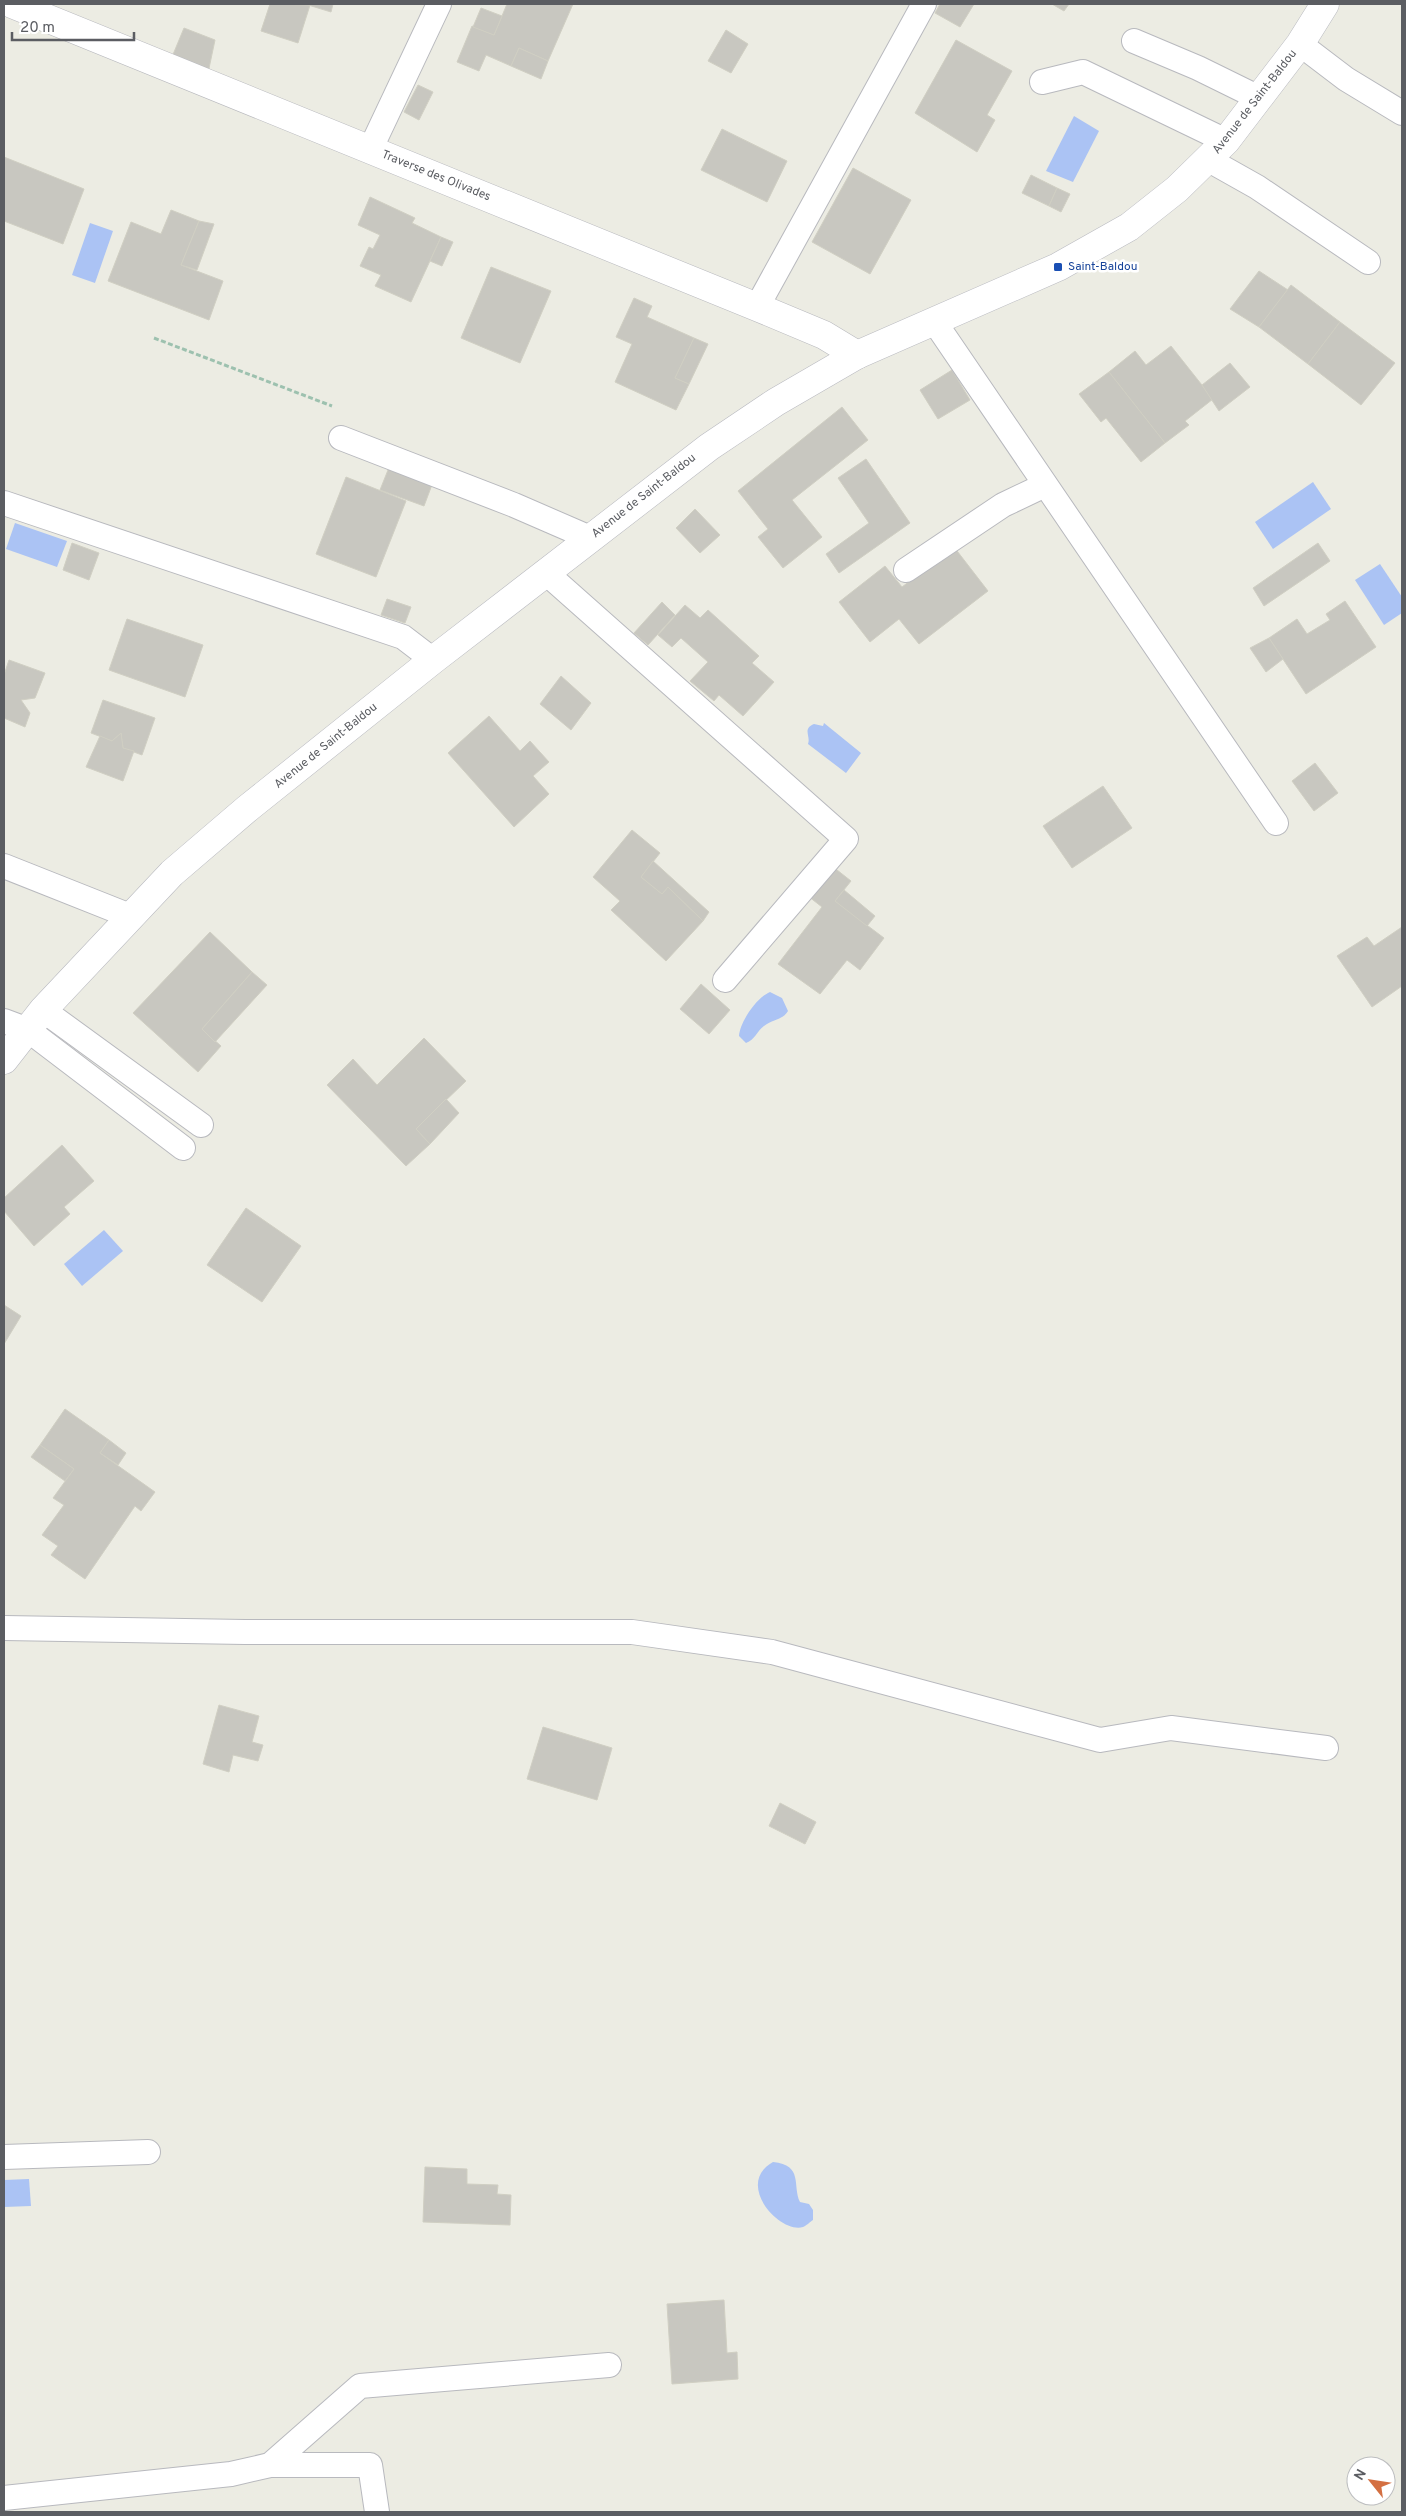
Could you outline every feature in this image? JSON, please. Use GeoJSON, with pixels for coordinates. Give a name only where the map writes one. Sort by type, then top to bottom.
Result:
{"type":"FeatureCollection","features":[{"type":"Feature","properties":{"kind":"street","name":"Traverse des Olivades"},"geometry":{"type":"LineString","coordinates":[[12,4],[757,307],[824,335],[857,355]]}},
{"type":"Feature","properties":{"kind":"street","name":"Avenue de Saint-Baldou"},"geometry":{"type":"LineString","coordinates":[[4,1060],[25,1021],[172,873],[248,808],[433,660],[709,446],[776,402],[857,355],[1058,267],[1129,227],[1218,150],[1300,44],[1324,4]]}},
{"type":"Feature","properties":{"kind":"lane"},"geometry":{"type":"LineString","coordinates":[[370,150],[439,4]]}},
{"type":"Feature","properties":{"kind":"lane"},"geometry":{"type":"LineString","coordinates":[[757,307],[924,4]]}},
{"type":"Feature","properties":{"kind":"lane"},"geometry":{"type":"LineString","coordinates":[[1134,41],[1198,68],[1258,98]]}},
{"type":"Feature","properties":{"kind":"lane"},"geometry":{"type":"LineString","coordinates":[[1300,44],[1346,79],[1402,113]]}},
{"type":"Feature","properties":{"kind":"lane"},"geometry":{"type":"LineString","coordinates":[[1042,82],[1083,72],[1218,150],[1257,188],[1368,262]]}},
{"type":"Feature","properties":{"kind":"lane"},"geometry":{"type":"LineString","coordinates":[[934,321],[1276,822]]}},
{"type":"Feature","properties":{"kind":"lane"},"geometry":{"type":"LineString","coordinates":[[341,438],[590,538]]}},
{"type":"Feature","properties":{"kind":"lane"},"geometry":{"type":"LineString","coordinates":[[906,570],[1004,505],[1045,485]]}},
{"type":"Feature","properties":{"kind":"lane"},"geometry":{"type":"LineString","coordinates":[[4,503],[402,637],[433,660]]}},
{"type":"Feature","properties":{"kind":"lane"},"geometry":{"type":"LineString","coordinates":[[545,572],[846,839],[724,980]]}},
{"type":"Feature","properties":{"kind":"lane"},"geometry":{"type":"LineString","coordinates":[[4,866],[130,916]]}},
{"type":"Feature","properties":{"kind":"lane"},"geometry":{"type":"LineString","coordinates":[[25,1021],[201,1125]]}},
{"type":"Feature","properties":{"kind":"lane"},"geometry":{"type":"LineString","coordinates":[[25,1021],[182,1148]]}},
{"type":"Feature","properties":{"kind":"lane"},"geometry":{"type":"LineString","coordinates":[[4,1628],[245,1632],[632,1632],[772,1652],[1100,1740],[1171,1728],[1326,1748]]}},
{"type":"Feature","properties":{"kind":"lane"},"geometry":{"type":"LineString","coordinates":[[4,2157],[148,2152]]}},
{"type":"Feature","properties":{"kind":"lane"},"geometry":{"type":"LineString","coordinates":[[270,2465],[360,2386],[609,2365]]}},
{"type":"Feature","properties":{"kind":"lane"},"geometry":{"type":"LineString","coordinates":[[4,2498],[231,2474],[270,2465],[370,2465],[377,2512]]}},
{"type":"Feature","properties":{"kind":"water"},"geometry":{"type":"Polygon","coordinates":[[[1074,116],[1099,131],[1073,182],[1046,171],[1074,116]]]}},
{"type":"Feature","properties":{"kind":"water"},"geometry":{"type":"Polygon","coordinates":[[[90,223],[113,231],[95,283],[72,275],[90,223]]]}},
{"type":"Feature","properties":{"kind":"water"},"geometry":{"type":"Polygon","coordinates":[[[1313,482],[1331,509],[1273,549],[1255,522],[1313,482]]]}},
{"type":"Feature","properties":{"kind":"water"},"geometry":{"type":"Polygon","coordinates":[[[15,523],[67,541],[57,567],[6,549],[15,523]]]}},
{"type":"Feature","properties":{"kind":"water"},"geometry":{"type":"Polygon","coordinates":[[[1380,564],[1402,597],[1402,613],[1384,625],[1355,580],[1380,564]]]}},
{"type":"Feature","properties":{"kind":"water"},"geometry":{"type":"Polygon","coordinates":[[[824,723],[861,753],[846,773],[808,744],[808,728],[814,724],[823,726],[824,723]]]}},
{"type":"Feature","properties":{"kind":"water"},"geometry":{"type":"Polygon","coordinates":[[[770,992],[782,998],[788,1011],[783,1016],[764,1026],[752,1040],[746,1043],[739,1036],[742,1024],[759,999],[770,992]]]}},
{"type":"Feature","properties":{"kind":"water"},"geometry":{"type":"Polygon","coordinates":[[[104,1230],[123,1251],[82,1286],[64,1264],[104,1230]]]}},
{"type":"Feature","properties":{"kind":"water"},"geometry":{"type":"Polygon","coordinates":[[[773,2162],[789,2167],[795,2177],[800,2202],[809,2204],[813,2210],[813,2220],[803,2227],[794,2227],[783,2223],[773,2215],[759,2194],[758,2182],[762,2171],[773,2162]]]}},
{"type":"Feature","properties":{"kind":"water"},"geometry":{"type":"Polygon","coordinates":[[[29,2179],[31,2206],[4,2207],[4,2180],[29,2179]]]}},
{"type":"Feature","properties":{"kind":"building"},"geometry":{"type":"Polygon","coordinates":[[[270,4],[310,5],[298,43],[261,31],[270,4]]]}},
{"type":"Feature","properties":{"kind":"building"},"geometry":{"type":"Polygon","coordinates":[[[305,4],[333,4],[331,12],[305,4]]]}},
{"type":"Feature","properties":{"kind":"building"},"geometry":{"type":"Polygon","coordinates":[[[507,4],[573,4],[548,61],[519,48],[511,66],[486,55],[479,71],[457,62],[472,26],[494,35],[507,4]]]}},
{"type":"Feature","properties":{"kind":"building"},"geometry":{"type":"Polygon","coordinates":[[[940,4],[974,4],[960,27],[935,13],[940,4]]]}},
{"type":"Feature","properties":{"kind":"building"},"geometry":{"type":"Polygon","coordinates":[[[1052,4],[1069,4],[1064,11],[1052,4]]]}},
{"type":"Feature","properties":{"kind":"building"},"geometry":{"type":"Polygon","coordinates":[[[481,8],[502,16],[494,35],[473,27],[481,8]]]}},
{"type":"Feature","properties":{"kind":"building"},"geometry":{"type":"Polygon","coordinates":[[[184,28],[215,40],[208,73],[172,57],[184,28]]]}},
{"type":"Feature","properties":{"kind":"building"},"geometry":{"type":"Polygon","coordinates":[[[726,30],[748,44],[731,73],[708,61],[726,30]]]}},
{"type":"Feature","properties":{"kind":"building"},"geometry":{"type":"Polygon","coordinates":[[[956,40],[1012,71],[987,115],[995,120],[977,152],[915,113],[956,40]]]}},
{"type":"Feature","properties":{"kind":"building"},"geometry":{"type":"Polygon","coordinates":[[[519,48],[548,61],[541,79],[511,66],[519,48]]]}},
{"type":"Feature","properties":{"kind":"building"},"geometry":{"type":"Polygon","coordinates":[[[418,85],[433,92],[419,120],[404,112],[418,85]]]}},
{"type":"Feature","properties":{"kind":"building"},"geometry":{"type":"Polygon","coordinates":[[[722,129],[787,161],[767,202],[701,170],[722,129]]]}},
{"type":"Feature","properties":{"kind":"building"},"geometry":{"type":"Polygon","coordinates":[[[4,157],[84,189],[63,244],[4,221],[4,157]]]}},
{"type":"Feature","properties":{"kind":"building"},"geometry":{"type":"Polygon","coordinates":[[[853,168],[911,200],[870,274],[812,242],[853,168]]]}},
{"type":"Feature","properties":{"kind":"building"},"geometry":{"type":"Polygon","coordinates":[[[1031,175],[1057,188],[1049,206],[1022,193],[1031,175]]]}},
{"type":"Feature","properties":{"kind":"building"},"geometry":{"type":"Polygon","coordinates":[[[1057,188],[1070,194],[1061,212],[1049,206],[1057,188]]]}},
{"type":"Feature","properties":{"kind":"building"},"geometry":{"type":"Polygon","coordinates":[[[370,197],[415,218],[412,223],[441,237],[411,302],[375,286],[381,275],[360,266],[369,247],[373,249],[380,235],[358,225],[370,197]]]}},
{"type":"Feature","properties":{"kind":"building"},"geometry":{"type":"Polygon","coordinates":[[[171,210],[199,221],[181,265],[223,281],[209,320],[108,281],[131,222],[161,234],[171,210]]]}},
{"type":"Feature","properties":{"kind":"building"},"geometry":{"type":"Polygon","coordinates":[[[199,221],[214,224],[197,270],[181,265],[199,221]]]}},
{"type":"Feature","properties":{"kind":"building"},"geometry":{"type":"Polygon","coordinates":[[[441,237],[453,242],[442,266],[430,261],[441,237]]]}},
{"type":"Feature","properties":{"kind":"building"},"geometry":{"type":"Polygon","coordinates":[[[491,267],[551,291],[520,363],[461,338],[491,267]]]}},
{"type":"Feature","properties":{"kind":"building"},"geometry":{"type":"Polygon","coordinates":[[[1259,271],[1288,290],[1259,327],[1230,309],[1259,271]]]}},
{"type":"Feature","properties":{"kind":"building"},"geometry":{"type":"Polygon","coordinates":[[[1291,285],[1340,322],[1308,364],[1259,327],[1291,285]]]}},
{"type":"Feature","properties":{"kind":"building"},"geometry":{"type":"Polygon","coordinates":[[[634,298],[652,306],[647,317],[694,338],[675,378],[689,384],[676,410],[615,382],[632,344],[616,337],[634,298]]]}},
{"type":"Feature","properties":{"kind":"building"},"geometry":{"type":"Polygon","coordinates":[[[1340,322],[1395,363],[1361,405],[1308,364],[1340,322]]]}},
{"type":"Feature","properties":{"kind":"building"},"geometry":{"type":"Polygon","coordinates":[[[694,338],[708,344],[689,384],[675,378],[694,338]]]}},
{"type":"Feature","properties":{"kind":"building"},"geometry":{"type":"Polygon","coordinates":[[[1171,346],[1213,399],[1185,421],[1189,425],[1165,443],[1109,372],[1135,351],[1146,365],[1171,346]]]}},
{"type":"Feature","properties":{"kind":"building"},"geometry":{"type":"Polygon","coordinates":[[[1230,363],[1250,387],[1219,411],[1202,385],[1230,363]]]}},
{"type":"Feature","properties":{"kind":"building"},"geometry":{"type":"Polygon","coordinates":[[[952,370],[970,400],[938,419],[920,390],[952,370]]]}},
{"type":"Feature","properties":{"kind":"building"},"geometry":{"type":"Polygon","coordinates":[[[1109,372],[1165,443],[1141,462],[1106,418],[1101,422],[1079,394],[1109,372]]]}},
{"type":"Feature","properties":{"kind":"building"},"geometry":{"type":"Polygon","coordinates":[[[842,407],[868,440],[792,500],[822,537],[783,568],[758,537],[768,529],[738,491],[842,407]]]}},
{"type":"Feature","properties":{"kind":"building"},"geometry":{"type":"Polygon","coordinates":[[[866,459],[910,523],[839,573],[826,554],[869,523],[838,478],[866,459]]]}},
{"type":"Feature","properties":{"kind":"building"},"geometry":{"type":"Polygon","coordinates":[[[390,465],[433,482],[424,506],[380,490],[390,465]]]}},
{"type":"Feature","properties":{"kind":"building"},"geometry":{"type":"Polygon","coordinates":[[[346,477],[406,501],[376,577],[316,554],[346,477]]]}},
{"type":"Feature","properties":{"kind":"building"},"geometry":{"type":"Polygon","coordinates":[[[695,509],[720,535],[700,553],[676,528],[695,509]]]}},
{"type":"Feature","properties":{"kind":"building"},"geometry":{"type":"Polygon","coordinates":[[[72,543],[99,553],[89,580],[63,570],[72,543]]]}},
{"type":"Feature","properties":{"kind":"building"},"geometry":{"type":"Polygon","coordinates":[[[1318,543],[1330,561],[1264,606],[1253,588],[1318,543]]]}},
{"type":"Feature","properties":{"kind":"building"},"geometry":{"type":"Polygon","coordinates":[[[954,547],[988,591],[919,644],[899,619],[870,642],[839,602],[885,566],[902,587],[954,547]]]}},
{"type":"Feature","properties":{"kind":"building"},"geometry":{"type":"Polygon","coordinates":[[[387,599],[411,607],[405,623],[381,615],[387,599]]]}},
{"type":"Feature","properties":{"kind":"building"},"geometry":{"type":"Polygon","coordinates":[[[1345,601],[1376,647],[1306,694],[1269,638],[1297,619],[1307,634],[1330,620],[1326,614],[1345,601]]]}},
{"type":"Feature","properties":{"kind":"building"},"geometry":{"type":"Polygon","coordinates":[[[662,602],[675,615],[648,645],[634,633],[662,602]]]}},
{"type":"Feature","properties":{"kind":"building"},"geometry":{"type":"Polygon","coordinates":[[[685,605],[700,618],[708,610],[759,656],[752,663],[774,682],[743,716],[719,695],[714,701],[690,681],[708,662],[681,638],[672,647],[658,635],[685,605]]]}},
{"type":"Feature","properties":{"kind":"building"},"geometry":{"type":"Polygon","coordinates":[[[127,619],[203,645],[185,697],[109,670],[127,619]]]}},
{"type":"Feature","properties":{"kind":"building"},"geometry":{"type":"Polygon","coordinates":[[[1269,638],[1283,659],[1266,672],[1250,648],[1269,638]]]}},
{"type":"Feature","properties":{"kind":"building"},"geometry":{"type":"Polygon","coordinates":[[[9,660],[45,673],[35,698],[21,700],[30,713],[25,727],[4,718],[4,675],[9,660]]]}},
{"type":"Feature","properties":{"kind":"building"},"geometry":{"type":"Polygon","coordinates":[[[561,676],[591,703],[571,730],[540,704],[561,676]]]}},
{"type":"Feature","properties":{"kind":"building"},"geometry":{"type":"Polygon","coordinates":[[[103,700],[155,718],[142,755],[123,748],[121,733],[112,741],[91,733],[103,700]]]}},
{"type":"Feature","properties":{"kind":"building"},"geometry":{"type":"Polygon","coordinates":[[[489,716],[520,751],[530,741],[549,762],[533,776],[549,794],[514,827],[448,753],[489,716]]]}},
{"type":"Feature","properties":{"kind":"building"},"geometry":{"type":"Polygon","coordinates":[[[121,733],[123,748],[134,751],[123,781],[86,767],[100,736],[112,741],[121,733]]]}},
{"type":"Feature","properties":{"kind":"building"},"geometry":{"type":"Polygon","coordinates":[[[1315,763],[1338,793],[1314,811],[1292,781],[1315,763]]]}},
{"type":"Feature","properties":{"kind":"building"},"geometry":{"type":"Polygon","coordinates":[[[1103,786],[1132,828],[1072,868],[1043,826],[1103,786]]]}},
{"type":"Feature","properties":{"kind":"building"},"geometry":{"type":"Polygon","coordinates":[[[632,830],[660,853],[641,877],[662,894],[668,887],[703,921],[666,961],[611,910],[620,901],[593,877],[632,830]]]}},
{"type":"Feature","properties":{"kind":"building"},"geometry":{"type":"Polygon","coordinates":[[[653,861],[709,912],[703,921],[668,887],[662,894],[641,877],[653,861]]]}},
{"type":"Feature","properties":{"kind":"building"},"geometry":{"type":"Polygon","coordinates":[[[832,866],[851,881],[835,901],[884,938],[860,970],[847,960],[820,994],[778,964],[822,907],[808,896],[832,866]]]}},
{"type":"Feature","properties":{"kind":"building"},"geometry":{"type":"Polygon","coordinates":[[[844,890],[875,916],[867,926],[835,901],[844,890]]]}},
{"type":"Feature","properties":{"kind":"building"},"geometry":{"type":"Polygon","coordinates":[[[1402,927],[1402,986],[1372,1007],[1337,956],[1367,937],[1374,946],[1402,927]]]}},
{"type":"Feature","properties":{"kind":"building"},"geometry":{"type":"Polygon","coordinates":[[[210,932],[252,972],[202,1029],[221,1046],[198,1072],[133,1013],[210,932]]]}},
{"type":"Feature","properties":{"kind":"building"},"geometry":{"type":"Polygon","coordinates":[[[252,972],[267,985],[215,1042],[202,1029],[252,972]]]}},
{"type":"Feature","properties":{"kind":"building"},"geometry":{"type":"Polygon","coordinates":[[[701,984],[730,1010],[709,1034],[680,1009],[701,984]]]}},
{"type":"Feature","properties":{"kind":"building"},"geometry":{"type":"Polygon","coordinates":[[[424,1038],[466,1081],[416,1129],[430,1144],[406,1166],[327,1085],[353,1059],[377,1085],[424,1038]]]}},
{"type":"Feature","properties":{"kind":"building"},"geometry":{"type":"Polygon","coordinates":[[[446,1099],[459,1113],[430,1144],[416,1129],[446,1099]]]}},
{"type":"Feature","properties":{"kind":"building"},"geometry":{"type":"Polygon","coordinates":[[[62,1145],[94,1181],[64,1207],[70,1214],[34,1246],[4,1211],[4,1198],[62,1145]]]}},
{"type":"Feature","properties":{"kind":"building"},"geometry":{"type":"Polygon","coordinates":[[[246,1208],[301,1246],[262,1302],[207,1265],[246,1208]]]}},
{"type":"Feature","properties":{"kind":"building"},"geometry":{"type":"Polygon","coordinates":[[[4,1305],[21,1316],[4,1344],[4,1305]]]}},
{"type":"Feature","properties":{"kind":"building"},"geometry":{"type":"Polygon","coordinates":[[[65,1409],[109,1440],[100,1453],[155,1492],[141,1511],[135,1506],[85,1579],[51,1555],[58,1546],[42,1535],[64,1505],[53,1498],[74,1469],[40,1445],[65,1409]]]}},
{"type":"Feature","properties":{"kind":"building"},"geometry":{"type":"Polygon","coordinates":[[[109,1440],[126,1453],[118,1465],[100,1453],[109,1440]]]}},
{"type":"Feature","properties":{"kind":"building"},"geometry":{"type":"Polygon","coordinates":[[[40,1445],[74,1469],[65,1481],[31,1457],[40,1445]]]}},
{"type":"Feature","properties":{"kind":"building"},"geometry":{"type":"Polygon","coordinates":[[[219,1705],[259,1716],[252,1742],[263,1745],[258,1761],[233,1755],[229,1772],[203,1764],[219,1705]]]}},
{"type":"Feature","properties":{"kind":"building"},"geometry":{"type":"Polygon","coordinates":[[[543,1727],[612,1748],[597,1800],[527,1779],[543,1727]]]}},
{"type":"Feature","properties":{"kind":"building"},"geometry":{"type":"Polygon","coordinates":[[[780,1803],[816,1822],[805,1844],[769,1826],[780,1803]]]}},
{"type":"Feature","properties":{"kind":"building"},"geometry":{"type":"Polygon","coordinates":[[[425,2167],[467,2169],[467,2184],[498,2185],[497,2194],[511,2195],[510,2225],[423,2222],[425,2167]]]}},
{"type":"Feature","properties":{"kind":"building"},"geometry":{"type":"Polygon","coordinates":[[[724,2300],[727,2353],[737,2352],[738,2379],[672,2384],[667,2304],[724,2300]]]}},
{"type":"Feature","properties":{"kind":"place","name":"Saint-Baldou"},"geometry":{"type":"Point","coordinates":[1058,267]}}]}
